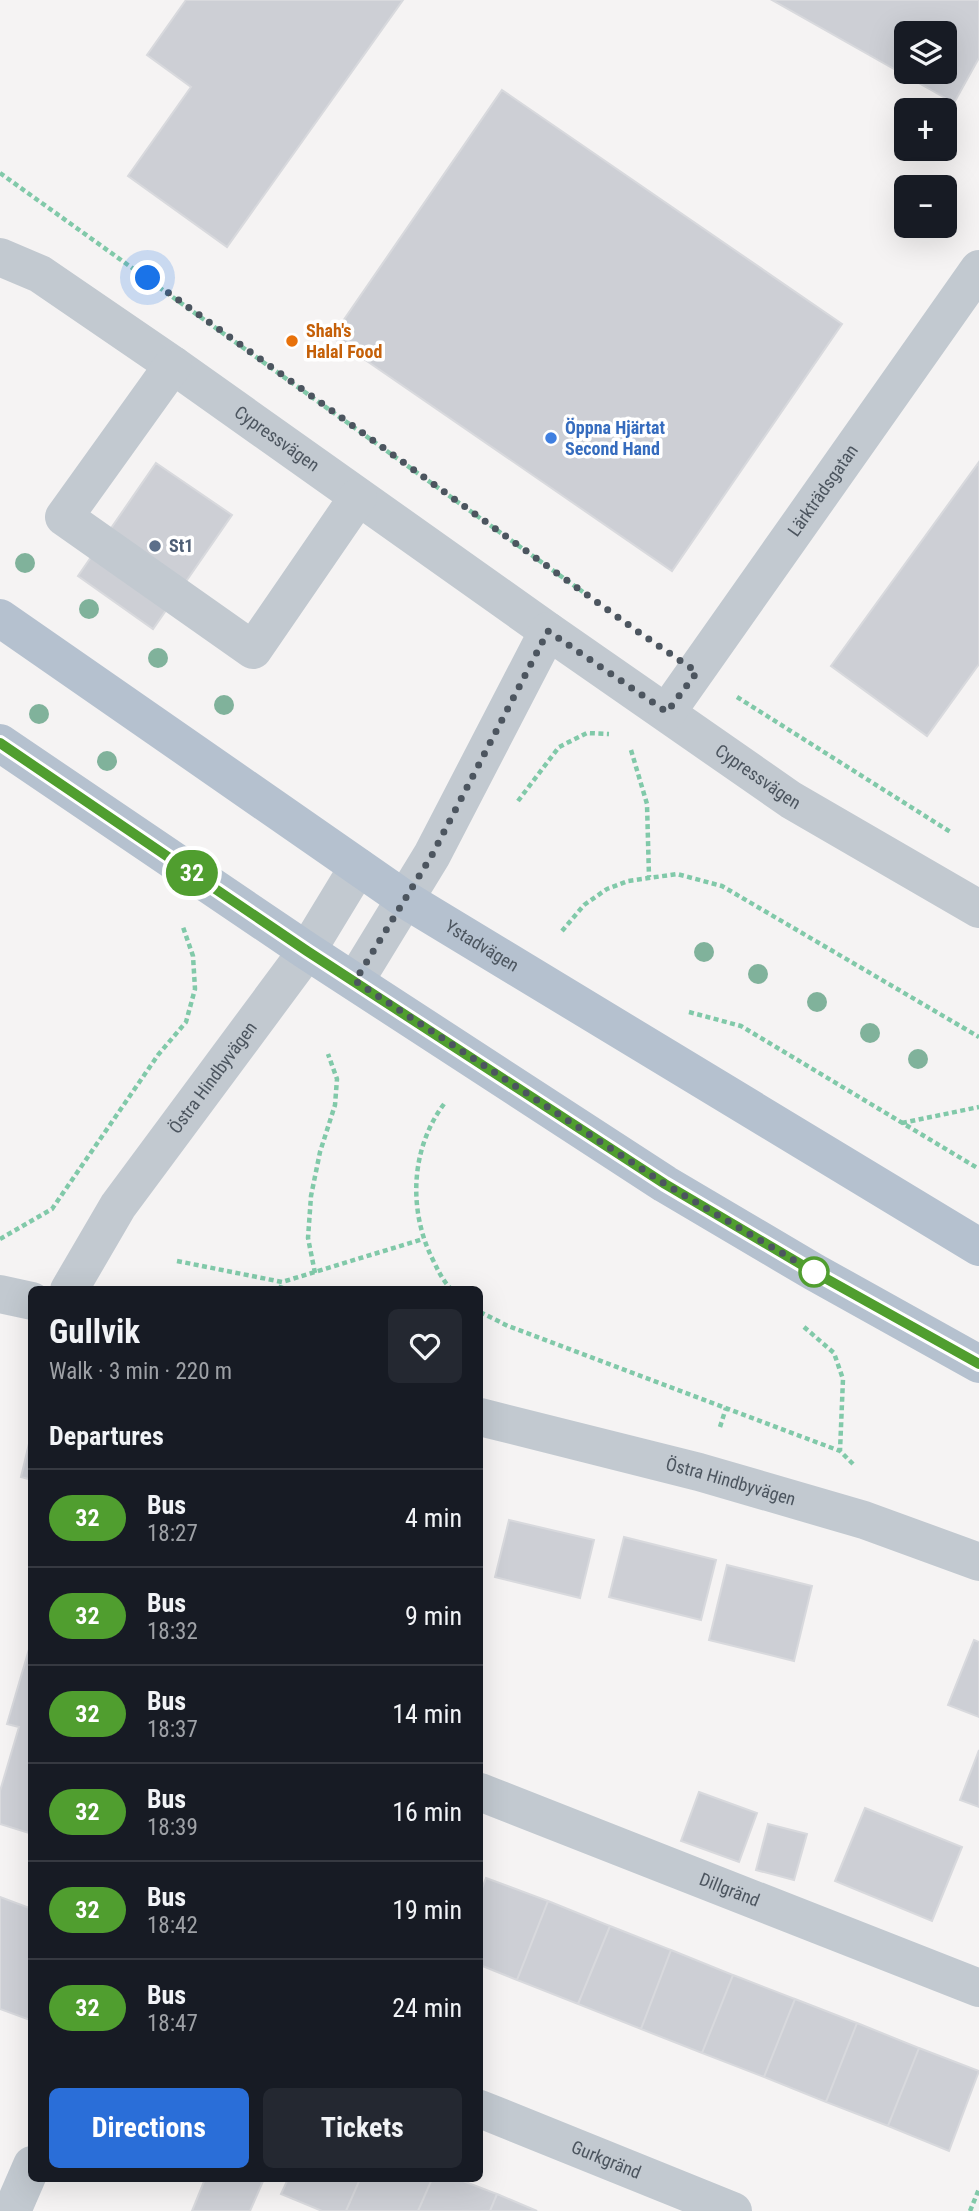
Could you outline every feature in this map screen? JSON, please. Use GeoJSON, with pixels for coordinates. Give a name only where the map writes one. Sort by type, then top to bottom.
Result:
{"type":"FeatureCollection","features":[{"type":"Feature","properties":{"kind":"main road","name":"Ystadvägen"},"geometry":{"type":"LineString","coordinates":[[0,618],[406,900],[979,1247]]}},
{"type":"Feature","properties":{"kind":"main road"},"geometry":{"type":"LineString","coordinates":[[0,743],[307,951],[665,1184],[814,1272],[979,1364]]}},
{"type":"Feature","properties":{"kind":"street","name":"Cypressvägen"},"geometry":{"type":"LineString","coordinates":[[0,257],[40,274],[173,365],[791,800],[979,909]]}},
{"type":"Feature","properties":{"kind":"street","name":"Lärkträdsgatan"},"geometry":{"type":"LineString","coordinates":[[667,712],[979,269]]}},
{"type":"Feature","properties":{"kind":"street"},"geometry":{"type":"LineString","coordinates":[[173,365],[64,517],[253,650],[358,497]]}},
{"type":"Feature","properties":{"kind":"street"},"geometry":{"type":"LineString","coordinates":[[355,981],[406,900],[548,631]]}},
{"type":"Feature","properties":{"kind":"street","name":"Östra Hindbyvägen"},"geometry":{"type":"LineString","coordinates":[[71,1286],[118,1206],[307,951],[358,867]]}},
{"type":"Feature","properties":{"kind":"street"},"geometry":{"type":"LineString","coordinates":[[0,1294],[28,1300]]}},
{"type":"Feature","properties":{"kind":"street","name":"Östra Hindbyvägen"},"geometry":{"type":"LineString","coordinates":[[483,1418],[699,1472],[851,1516],[979,1562]]}},
{"type":"Feature","properties":{"kind":"street","name":"Dillgränd"},"geometry":{"type":"LineString","coordinates":[[483,1793],[979,1988]]}},
{"type":"Feature","properties":{"kind":"street","name":"Gurkgränd"},"geometry":{"type":"LineString","coordinates":[[483,2110],[733,2211]]}},
{"type":"Feature","properties":{"kind":"street"},"geometry":{"type":"LineString","coordinates":[[12,2211],[28,2174]]}},
{"type":"Feature","properties":{"kind":"path"},"geometry":{"type":"LineString","coordinates":[[0,173],[593,599]]}},
{"type":"Feature","properties":{"kind":"path"},"geometry":{"type":"LineString","coordinates":[[697,672],[957,836]]}},
{"type":"Feature","properties":{"kind":"path"},"geometry":{"type":"LineString","coordinates":[[514,807],[559,747],[587,733],[617,734]]}},
{"type":"Feature","properties":{"kind":"path"},"geometry":{"type":"LineString","coordinates":[[631,747],[648,804],[649,877]]}},
{"type":"Feature","properties":{"kind":"path"},"geometry":{"type":"LineString","coordinates":[[562,931],[584,905],[607,889],[649,877],[677,874],[722,886],[979,1037]]}},
{"type":"Feature","properties":{"kind":"path"},"geometry":{"type":"LineString","coordinates":[[0,1239],[52,1209],[158,1055],[186,1022],[195,989],[193,956],[185,930],[176,919]]}},
{"type":"Feature","properties":{"kind":"path"},"geometry":{"type":"LineString","coordinates":[[681,1009],[741,1026],[979,1169]]}},
{"type":"Feature","properties":{"kind":"path"},"geometry":{"type":"LineString","coordinates":[[315,1273],[308,1238],[311,1196],[320,1152],[335,1105],[337,1079],[328,1054]]}},
{"type":"Feature","properties":{"kind":"path"},"geometry":{"type":"LineString","coordinates":[[444,1104],[432,1120],[424,1139],[417,1171],[416,1206],[423,1239],[448,1286]]}},
{"type":"Feature","properties":{"kind":"path"},"geometry":{"type":"LineString","coordinates":[[902,1123],[979,1107]]}},
{"type":"Feature","properties":{"kind":"path"},"geometry":{"type":"LineString","coordinates":[[177,1261],[282,1282],[423,1239]]}},
{"type":"Feature","properties":{"kind":"path"},"geometry":{"type":"LineString","coordinates":[[281,1286],[282,1282]]}},
{"type":"Feature","properties":{"kind":"path"},"geometry":{"type":"LineString","coordinates":[[483,1314],[508,1326],[774,1426]]}},
{"type":"Feature","properties":{"kind":"path"},"geometry":{"type":"LineString","coordinates":[[804,1327],[834,1353],[843,1379],[840,1451]]}},
{"type":"Feature","properties":{"kind":"path"},"geometry":{"type":"LineString","coordinates":[[970,2211],[979,2189]]}},
{"type":"Feature","properties":{"kind":"building"},"geometry":{"type":"Polygon","coordinates":[[[186,0],[403,0],[227,247],[128,176],[191,87],[147,55],[186,0]]]}},
{"type":"Feature","properties":{"kind":"building"},"geometry":{"type":"Polygon","coordinates":[[[772,0],[979,0],[979,58],[957,98],[945,98],[920,84],[957,84],[957,21],[894,21],[894,69],[772,0]]]}},
{"type":"Feature","properties":{"kind":"building"},"geometry":{"type":"Polygon","coordinates":[[[502,90],[842,324],[672,571],[332,337],[502,90]]]}},
{"type":"Feature","properties":{"kind":"building"},"geometry":{"type":"Polygon","coordinates":[[[979,462],[979,664],[927,736],[831,666],[979,462]]]}},
{"type":"Feature","properties":{"kind":"building","name":"St1"},"geometry":{"type":"Polygon","coordinates":[[[156,463],[232,515],[153,629],[78,576],[156,463]]]}},
{"type":"Feature","properties":{"kind":"building"},"geometry":{"type":"Polygon","coordinates":[[[28,1448],[28,1479],[21,1477],[28,1448]]]}},
{"type":"Feature","properties":{"kind":"building"},"geometry":{"type":"Polygon","coordinates":[[[509,1520],[594,1540],[580,1598],[495,1577],[509,1520]]]}},
{"type":"Feature","properties":{"kind":"building"},"geometry":{"type":"Polygon","coordinates":[[[624,1537],[716,1560],[701,1620],[609,1597],[624,1537]]]}},
{"type":"Feature","properties":{"kind":"building"},"geometry":{"type":"Polygon","coordinates":[[[727,1565],[812,1586],[794,1661],[709,1640],[727,1565]]]}},
{"type":"Feature","properties":{"kind":"building"},"geometry":{"type":"Polygon","coordinates":[[[974,1640],[979,1642],[979,1717],[948,1705],[974,1640]]]}},
{"type":"Feature","properties":{"kind":"building"},"geometry":{"type":"Polygon","coordinates":[[[28,1653],[28,1833],[0,1824],[0,1791],[19,1727],[7,1724],[28,1653]]]}},
{"type":"Feature","properties":{"kind":"building"},"geometry":{"type":"Polygon","coordinates":[[[979,1750],[979,1807],[960,1800],[979,1750]]]}},
{"type":"Feature","properties":{"kind":"building"},"geometry":{"type":"Polygon","coordinates":[[[699,1792],[757,1813],[739,1862],[681,1841],[699,1792]]]}},
{"type":"Feature","properties":{"kind":"building"},"geometry":{"type":"Polygon","coordinates":[[[865,1808],[962,1847],[932,1921],[835,1881],[865,1808]]]}},
{"type":"Feature","properties":{"kind":"building"},"geometry":{"type":"Polygon","coordinates":[[[768,1824],[807,1834],[794,1880],[756,1870],[768,1824]]]}},
{"type":"Feature","properties":{"kind":"building"},"geometry":{"type":"Polygon","coordinates":[[[486,1878],[548,1901],[517,1980],[483,1966],[483,1886],[486,1878]]]}},
{"type":"Feature","properties":{"kind":"building"},"geometry":{"type":"Polygon","coordinates":[[[0,1897],[28,1908],[28,2019],[0,2009],[0,1897]]]}},
{"type":"Feature","properties":{"kind":"building"},"geometry":{"type":"Polygon","coordinates":[[[548,1901],[610,1926],[578,2004],[517,1980],[548,1901]]]}},
{"type":"Feature","properties":{"kind":"building"},"geometry":{"type":"Polygon","coordinates":[[[610,1926],[671,1950],[641,2029],[578,2004],[610,1926]]]}},
{"type":"Feature","properties":{"kind":"building"},"geometry":{"type":"Polygon","coordinates":[[[671,1950],[733,1975],[702,2053],[641,2029],[671,1950]]]}},
{"type":"Feature","properties":{"kind":"building"},"geometry":{"type":"Polygon","coordinates":[[[733,1975],[795,1999],[764,2077],[702,2053],[733,1975]]]}},
{"type":"Feature","properties":{"kind":"building"},"geometry":{"type":"Polygon","coordinates":[[[795,1999],[857,2023],[826,2102],[764,2077],[795,1999]]]}},
{"type":"Feature","properties":{"kind":"building"},"geometry":{"type":"Polygon","coordinates":[[[857,2023],[919,2048],[888,2126],[826,2102],[857,2023]]]}},
{"type":"Feature","properties":{"kind":"building"},"geometry":{"type":"Polygon","coordinates":[[[919,2048],[979,2071],[949,2151],[888,2126],[919,2048]]]}},
{"type":"Feature","properties":{"kind":"building"},"geometry":{"type":"Polygon","coordinates":[[[204,2182],[263,2182],[250,2211],[192,2211],[204,2182]]]}},
{"type":"Feature","properties":{"kind":"building"},"geometry":{"type":"Polygon","coordinates":[[[287,2182],[359,2182],[346,2211],[322,2211],[281,2194],[287,2182]]]}},
{"type":"Feature","properties":{"kind":"building"},"geometry":{"type":"Polygon","coordinates":[[[359,2182],[431,2182],[418,2211],[346,2211],[359,2182]]]}},
{"type":"Feature","properties":{"kind":"building"},"geometry":{"type":"Polygon","coordinates":[[[431,2182],[466,2182],[497,2194],[490,2211],[418,2211],[431,2182]]]}},
{"type":"Feature","properties":{"kind":"building"},"geometry":{"type":"Polygon","coordinates":[[[497,2194],[537,2211],[490,2211],[497,2194]]]}},
{"type":"Feature","properties":{"kind":"bus line","name":"32"},"geometry":{"type":"LineString","coordinates":[[0,743],[307,951],[665,1184],[814,1272],[979,1364]]}},
{"type":"Feature","properties":{"kind":"place","name":"Shah's Halal Food"},"geometry":{"type":"Point","coordinates":[292,341]}},
{"type":"Feature","properties":{"kind":"place","name":"Öppna Hjärtat Second Hand"},"geometry":{"type":"Point","coordinates":[551,438]}},
{"type":"Feature","properties":{"kind":"place","name":"St1"},"geometry":{"type":"Point","coordinates":[155,546]}},
{"type":"Feature","properties":{"kind":"route"},"geometry":{"type":"LineString","coordinates":[[148,278],[697,672],[667,712],[548,631],[432,855],[355,981],[665,1184],[814,1272]]}}]}
